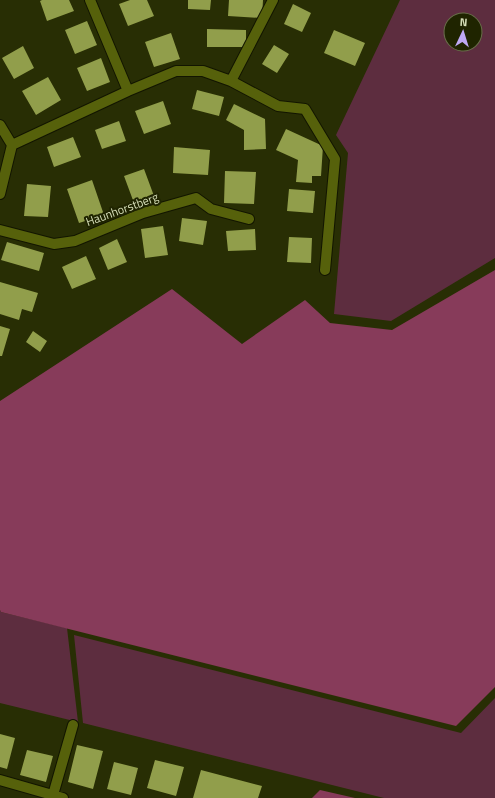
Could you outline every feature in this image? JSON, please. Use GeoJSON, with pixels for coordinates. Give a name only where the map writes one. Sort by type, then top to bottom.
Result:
{"type":"FeatureCollection","features":[{"type":"Feature","properties":{"kind":"street"},"geometry":{"type":"LineString","coordinates":[[90,0],[128,91]]}},
{"type":"Feature","properties":{"kind":"street"},"geometry":{"type":"LineString","coordinates":[[231,80],[273,0]]}},
{"type":"Feature","properties":{"kind":"street"},"geometry":{"type":"LineString","coordinates":[[12,144],[128,91],[176,71],[203,71],[231,80],[278,106],[305,110],[335,159],[325,270]]}},
{"type":"Feature","properties":{"kind":"street"},"geometry":{"type":"LineString","coordinates":[[0,125],[12,144],[0,194]]}},
{"type":"Feature","properties":{"kind":"street","name":"Haunhorstberg"},"geometry":{"type":"LineString","coordinates":[[0,230],[54,244],[75,241],[143,213],[196,198],[212,209],[249,219]]}},
{"type":"Feature","properties":{"kind":"street"},"geometry":{"type":"LineString","coordinates":[[53,796],[73,725]]}},
{"type":"Feature","properties":{"kind":"street"},"geometry":{"type":"LineString","coordinates":[[0,780],[63,798]]}},
{"type":"Feature","properties":{"kind":"shaded area"},"geometry":{"type":"Polygon","coordinates":[[[400,0],[495,0],[495,258],[391,321],[334,314],[348,153],[336,135],[400,0]]]}},
{"type":"Feature","properties":{"kind":"shaded area"},"geometry":{"type":"Polygon","coordinates":[[[495,270],[495,687],[456,726],[1,612],[0,401],[172,289],[242,344],[305,300],[330,323],[392,330],[495,270]]]}},
{"type":"Feature","properties":{"kind":"shaded area"},"geometry":{"type":"Polygon","coordinates":[[[0,610],[1,612],[67,628],[78,722],[0,703],[0,610]]]}},
{"type":"Feature","properties":{"kind":"shaded area"},"geometry":{"type":"Polygon","coordinates":[[[74,635],[461,733],[495,698],[495,798],[384,798],[83,723],[74,635]]]}},
{"type":"Feature","properties":{"kind":"shaded area"},"geometry":{"type":"Polygon","coordinates":[[[320,790],[355,798],[312,798],[320,790]]]}},
{"type":"Feature","properties":{"kind":"building"},"geometry":{"type":"Polygon","coordinates":[[[69,0],[74,11],[47,21],[40,1],[69,0]]]}},
{"type":"Feature","properties":{"kind":"building"},"geometry":{"type":"Polygon","coordinates":[[[130,0],[147,0],[154,16],[128,26],[119,4],[130,0]]]}},
{"type":"Feature","properties":{"kind":"building"},"geometry":{"type":"Polygon","coordinates":[[[188,0],[211,0],[210,10],[188,9],[188,0]]]}},
{"type":"Feature","properties":{"kind":"building"},"geometry":{"type":"Polygon","coordinates":[[[229,0],[263,0],[262,18],[228,16],[229,0]]]}},
{"type":"Feature","properties":{"kind":"building"},"geometry":{"type":"Polygon","coordinates":[[[293,4],[311,13],[302,32],[284,24],[293,4]]]}},
{"type":"Feature","properties":{"kind":"building"},"geometry":{"type":"Polygon","coordinates":[[[87,21],[97,45],[75,54],[65,30],[87,21]]]}},
{"type":"Feature","properties":{"kind":"building"},"geometry":{"type":"Polygon","coordinates":[[[207,29],[246,30],[246,47],[207,47],[207,29]]]}},
{"type":"Feature","properties":{"kind":"building"},"geometry":{"type":"Polygon","coordinates":[[[334,30],[365,43],[355,66],[324,53],[334,30]]]}},
{"type":"Feature","properties":{"kind":"building"},"geometry":{"type":"Polygon","coordinates":[[[171,33],[180,59],[154,67],[145,42],[171,33]]]}},
{"type":"Feature","properties":{"kind":"building"},"geometry":{"type":"Polygon","coordinates":[[[274,45],[289,54],[277,73],[262,64],[274,45]]]}},
{"type":"Feature","properties":{"kind":"building"},"geometry":{"type":"Polygon","coordinates":[[[23,46],[34,68],[14,79],[2,58],[23,46]]]}},
{"type":"Feature","properties":{"kind":"building"},"geometry":{"type":"Polygon","coordinates":[[[101,58],[110,82],[87,91],[77,68],[101,58]]]}},
{"type":"Feature","properties":{"kind":"building"},"geometry":{"type":"Polygon","coordinates":[[[48,77],[61,100],[36,115],[22,91],[48,77]]]}},
{"type":"Feature","properties":{"kind":"building"},"geometry":{"type":"Polygon","coordinates":[[[197,90],[224,97],[219,116],[192,109],[197,90]]]}},
{"type":"Feature","properties":{"kind":"building"},"geometry":{"type":"Polygon","coordinates":[[[163,101],[171,124],[144,134],[135,111],[163,101]]]}},
{"type":"Feature","properties":{"kind":"building"},"geometry":{"type":"Polygon","coordinates":[[[234,104],[265,119],[266,149],[244,150],[244,130],[226,120],[234,104]]]}},
{"type":"Feature","properties":{"kind":"building"},"geometry":{"type":"Polygon","coordinates":[[[119,121],[126,141],[102,149],[95,130],[119,121]]]}},
{"type":"Feature","properties":{"kind":"building"},"geometry":{"type":"Polygon","coordinates":[[[286,129],[323,146],[321,176],[312,176],[312,183],[296,182],[298,160],[276,150],[286,129]]]}},
{"type":"Feature","properties":{"kind":"building"},"geometry":{"type":"Polygon","coordinates":[[[73,137],[81,157],[54,167],[47,147],[73,137]]]}},
{"type":"Feature","properties":{"kind":"building"},"geometry":{"type":"Polygon","coordinates":[[[174,147],[210,150],[208,175],[173,173],[174,147]]]}},
{"type":"Feature","properties":{"kind":"building"},"geometry":{"type":"Polygon","coordinates":[[[144,169],[154,196],[134,203],[124,176],[144,169]]]}},
{"type":"Feature","properties":{"kind":"building"},"geometry":{"type":"Polygon","coordinates":[[[225,171],[256,172],[254,204],[224,203],[225,171]]]}},
{"type":"Feature","properties":{"kind":"building"},"geometry":{"type":"Polygon","coordinates":[[[92,180],[104,215],[79,223],[67,189],[92,180]]]}},
{"type":"Feature","properties":{"kind":"building"},"geometry":{"type":"Polygon","coordinates":[[[27,184],[51,186],[48,217],[24,216],[27,184]]]}},
{"type":"Feature","properties":{"kind":"building"},"geometry":{"type":"Polygon","coordinates":[[[289,189],[315,191],[313,213],[287,211],[289,189]]]}},
{"type":"Feature","properties":{"kind":"building"},"geometry":{"type":"Polygon","coordinates":[[[182,218],[207,221],[203,245],[179,241],[182,218]]]}},
{"type":"Feature","properties":{"kind":"building"},"geometry":{"type":"Polygon","coordinates":[[[163,226],[168,255],[145,258],[141,229],[163,226]]]}},
{"type":"Feature","properties":{"kind":"building"},"geometry":{"type":"Polygon","coordinates":[[[255,229],[256,250],[228,251],[226,231],[255,229]]]}},
{"type":"Feature","properties":{"kind":"building"},"geometry":{"type":"Polygon","coordinates":[[[289,237],[312,238],[311,263],[287,262],[289,237]]]}},
{"type":"Feature","properties":{"kind":"building"},"geometry":{"type":"Polygon","coordinates":[[[117,239],[127,262],[108,270],[99,248],[117,239]]]}},
{"type":"Feature","properties":{"kind":"building"},"geometry":{"type":"Polygon","coordinates":[[[7,242],[44,253],[39,271],[1,260],[7,242]]]}},
{"type":"Feature","properties":{"kind":"building"},"geometry":{"type":"Polygon","coordinates":[[[86,256],[96,279],[72,289],[62,267],[86,256]]]}},
{"type":"Feature","properties":{"kind":"building"},"geometry":{"type":"Polygon","coordinates":[[[0,282],[38,293],[32,312],[22,309],[19,320],[0,314],[0,282]]]}},
{"type":"Feature","properties":{"kind":"building"},"geometry":{"type":"Polygon","coordinates":[[[0,326],[10,329],[2,356],[0,356],[0,326]]]}},
{"type":"Feature","properties":{"kind":"building"},"geometry":{"type":"Polygon","coordinates":[[[33,331],[47,341],[40,352],[26,342],[33,331]]]}},
{"type":"Feature","properties":{"kind":"building"},"geometry":{"type":"Polygon","coordinates":[[[0,734],[15,738],[7,769],[0,767],[0,734]]]}},
{"type":"Feature","properties":{"kind":"building"},"geometry":{"type":"Polygon","coordinates":[[[77,745],[103,751],[93,789],[68,782],[77,745]]]}},
{"type":"Feature","properties":{"kind":"building"},"geometry":{"type":"Polygon","coordinates":[[[27,750],[53,756],[46,782],[20,775],[27,750]]]}},
{"type":"Feature","properties":{"kind":"building"},"geometry":{"type":"Polygon","coordinates":[[[155,760],[184,767],[176,796],[147,788],[155,760]]]}},
{"type":"Feature","properties":{"kind":"building"},"geometry":{"type":"Polygon","coordinates":[[[114,762],[138,768],[131,795],[107,789],[114,762]]]}},
{"type":"Feature","properties":{"kind":"building"},"geometry":{"type":"Polygon","coordinates":[[[201,770],[262,786],[258,798],[193,798],[201,770]]]}}]}
